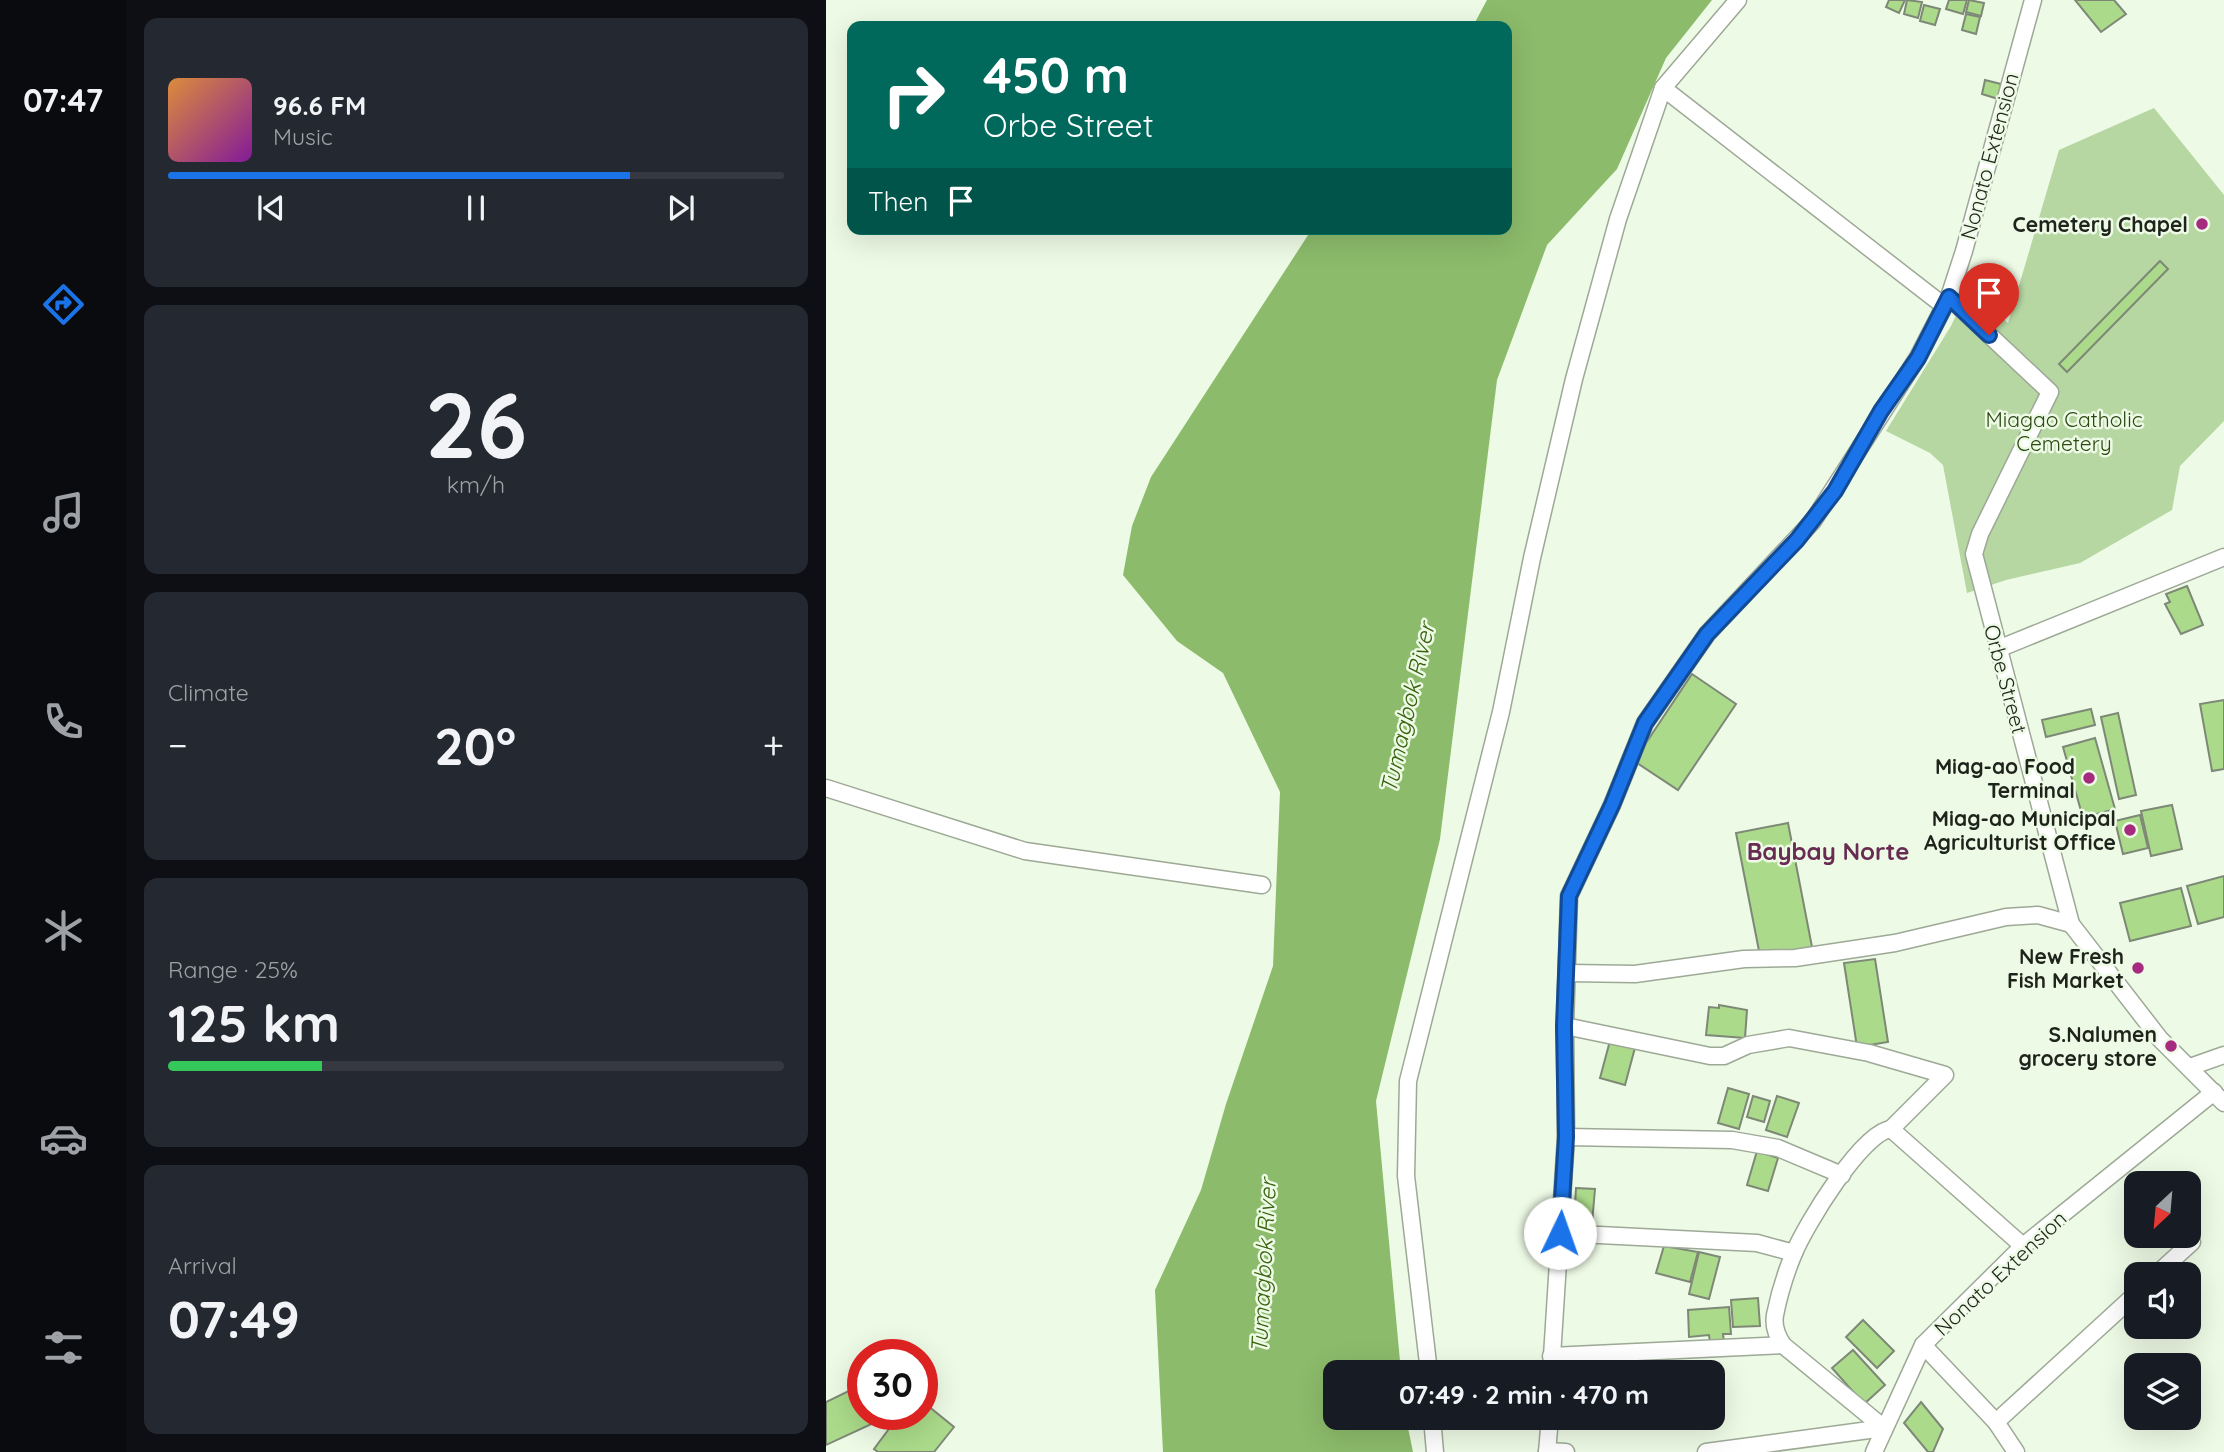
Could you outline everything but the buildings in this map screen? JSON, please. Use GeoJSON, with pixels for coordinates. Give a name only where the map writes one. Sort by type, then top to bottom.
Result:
{"type":"FeatureCollection","features":[{"type":"Feature","properties":{"kind":"street"},"geometry":{"type":"LineString","coordinates":[[1428,1360],[1406,1176],[1408,1081],[1501,712],[1532,558],[1574,379],[1618,219],[1663,88],[1738,0]]}},
{"type":"Feature","properties":{"kind":"street","name":"Nonato Extension"},"geometry":{"type":"LineString","coordinates":[[1551,1360],[1566,1137],[1564,1026],[1569,896],[1612,805],[1645,723],[1707,634],[1797,540],[1835,491],[1881,411],[1918,358],[1947,302],[2033,0]]}},
{"type":"Feature","properties":{"kind":"street"},"geometry":{"type":"LineString","coordinates":[[1663,88],[1947,302]]}},
{"type":"Feature","properties":{"kind":"street","name":"Orbe Street"},"geometry":{"type":"LineString","coordinates":[[1947,302],[2050,392],[1980,534],[1974,554],[2071,924],[2160,1039],[2219,1097]]}},
{"type":"Feature","properties":{"kind":"street"},"geometry":{"type":"LineString","coordinates":[[1997,649],[2224,556]]}},
{"type":"Feature","properties":{"kind":"street"},"geometry":{"type":"LineString","coordinates":[[826,788],[1025,851],[1262,885]]}},
{"type":"Feature","properties":{"kind":"street"},"geometry":{"type":"LineString","coordinates":[[1568,973],[1635,974],[1744,959],[1795,958],[1919,938],[2006,917],[2038,915],[2071,924]]}},
{"type":"Feature","properties":{"kind":"street"},"geometry":{"type":"LineString","coordinates":[[1564,1026],[1710,1056],[1724,1056],[1748,1045],[1789,1038],[1869,1053],[1945,1075],[1891,1129],[1881,1130],[1842,1174],[1794,1253],[1774,1317],[1776,1334],[1783,1345],[1884,1428]]}},
{"type":"Feature","properties":{"kind":"street"},"geometry":{"type":"LineString","coordinates":[[2187,1063],[2224,1055]]}},
{"type":"Feature","properties":{"kind":"street","name":"Nonato Extension"},"geometry":{"type":"LineString","coordinates":[[1874,1452],[1923,1345],[2023,1246],[2219,1097]]}},
{"type":"Feature","properties":{"kind":"street"},"geometry":{"type":"LineString","coordinates":[[1891,1129],[2023,1246]]}},
{"type":"Feature","properties":{"kind":"street"},"geometry":{"type":"LineString","coordinates":[[1566,1137],[1732,1140],[1778,1148],[1842,1174]]}},
{"type":"Feature","properties":{"kind":"street"},"geometry":{"type":"LineString","coordinates":[[1560,1233],[1757,1243],[1794,1253]]}},
{"type":"Feature","properties":{"kind":"street"},"geometry":{"type":"LineString","coordinates":[[2170,1262],[2185,1248]]}},
{"type":"Feature","properties":{"kind":"street"},"geometry":{"type":"LineString","coordinates":[[1996,1422],[2124,1305]]}},
{"type":"Feature","properties":{"kind":"street"},"geometry":{"type":"LineString","coordinates":[[1600,1360],[1783,1345]]}},
{"type":"Feature","properties":{"kind":"street"},"geometry":{"type":"LineString","coordinates":[[1923,1345],[1996,1422],[2016,1452]]}},
{"type":"Feature","properties":{"kind":"street"},"geometry":{"type":"LineString","coordinates":[[1706,1452],[1884,1428]]}},
{"type":"Feature","properties":{"kind":"street"},"geometry":{"type":"LineString","coordinates":[[1433,1430],[1434,1452]]}},
{"type":"Feature","properties":{"kind":"street"},"geometry":{"type":"LineString","coordinates":[[1549,1430],[1547,1451],[1566,1452]]}},
{"type":"Feature","properties":{"kind":"green space","name":"Miagao Catholic Cemetery"},"geometry":{"type":"Polygon","coordinates":[[[2154,108],[2224,195],[2224,421],[2180,466],[2172,510],[2080,563],[2006,580],[1967,593],[1943,465],[1930,453],[1886,431],[1951,326],[1969,288],[2008,323],[2059,150],[2154,108]]]}},
{"type":"Feature","properties":{"kind":"water","name":"Tumagbok River"},"geometry":{"type":"Polygon","coordinates":[[[1487,0],[1712,0],[1666,58],[1617,169],[1547,245],[1497,380],[1440,839],[1376,1101],[1400,1360],[1323,1360],[1323,1430],[1408,1430],[1413,1452],[1163,1452],[1155,1290],[1201,1190],[1226,1104],[1273,966],[1280,792],[1223,673],[1177,641],[1123,575],[1132,526],[1151,477],[1308,235],[1512,235],[1512,21],[1476,21],[1487,0]]]}},
{"type":"Feature","properties":{"kind":"place","name":"Cemetery Chapel"},"geometry":{"type":"Point","coordinates":[2202,224]}},
{"type":"Feature","properties":{"kind":"place","name":"Miag-ao Food Terminal"},"geometry":{"type":"Point","coordinates":[2089,778]}},
{"type":"Feature","properties":{"kind":"place","name":"Miag-ao Municipal Agriculturist Office"},"geometry":{"type":"Point","coordinates":[2130,830]}},
{"type":"Feature","properties":{"kind":"place","name":"New Fresh Fish Market"},"geometry":{"type":"Point","coordinates":[2138,968]}},
{"type":"Feature","properties":{"kind":"place","name":"S.Nalumen grocery store"},"geometry":{"type":"Point","coordinates":[2171,1046]}},
{"type":"Feature","properties":{"kind":"district","name":"Baybay Norte"},"geometry":{"type":"Point","coordinates":[1828,851]}},
{"type":"Feature","properties":{"kind":"route"},"geometry":{"type":"LineString","coordinates":[[1560,1233],[1566,1137],[1564,1026],[1569,896],[1612,805],[1645,723],[1671,682],[1707,634],[1797,540],[1835,491],[1881,411],[1918,358],[1949,297],[1989,335]]}}]}
